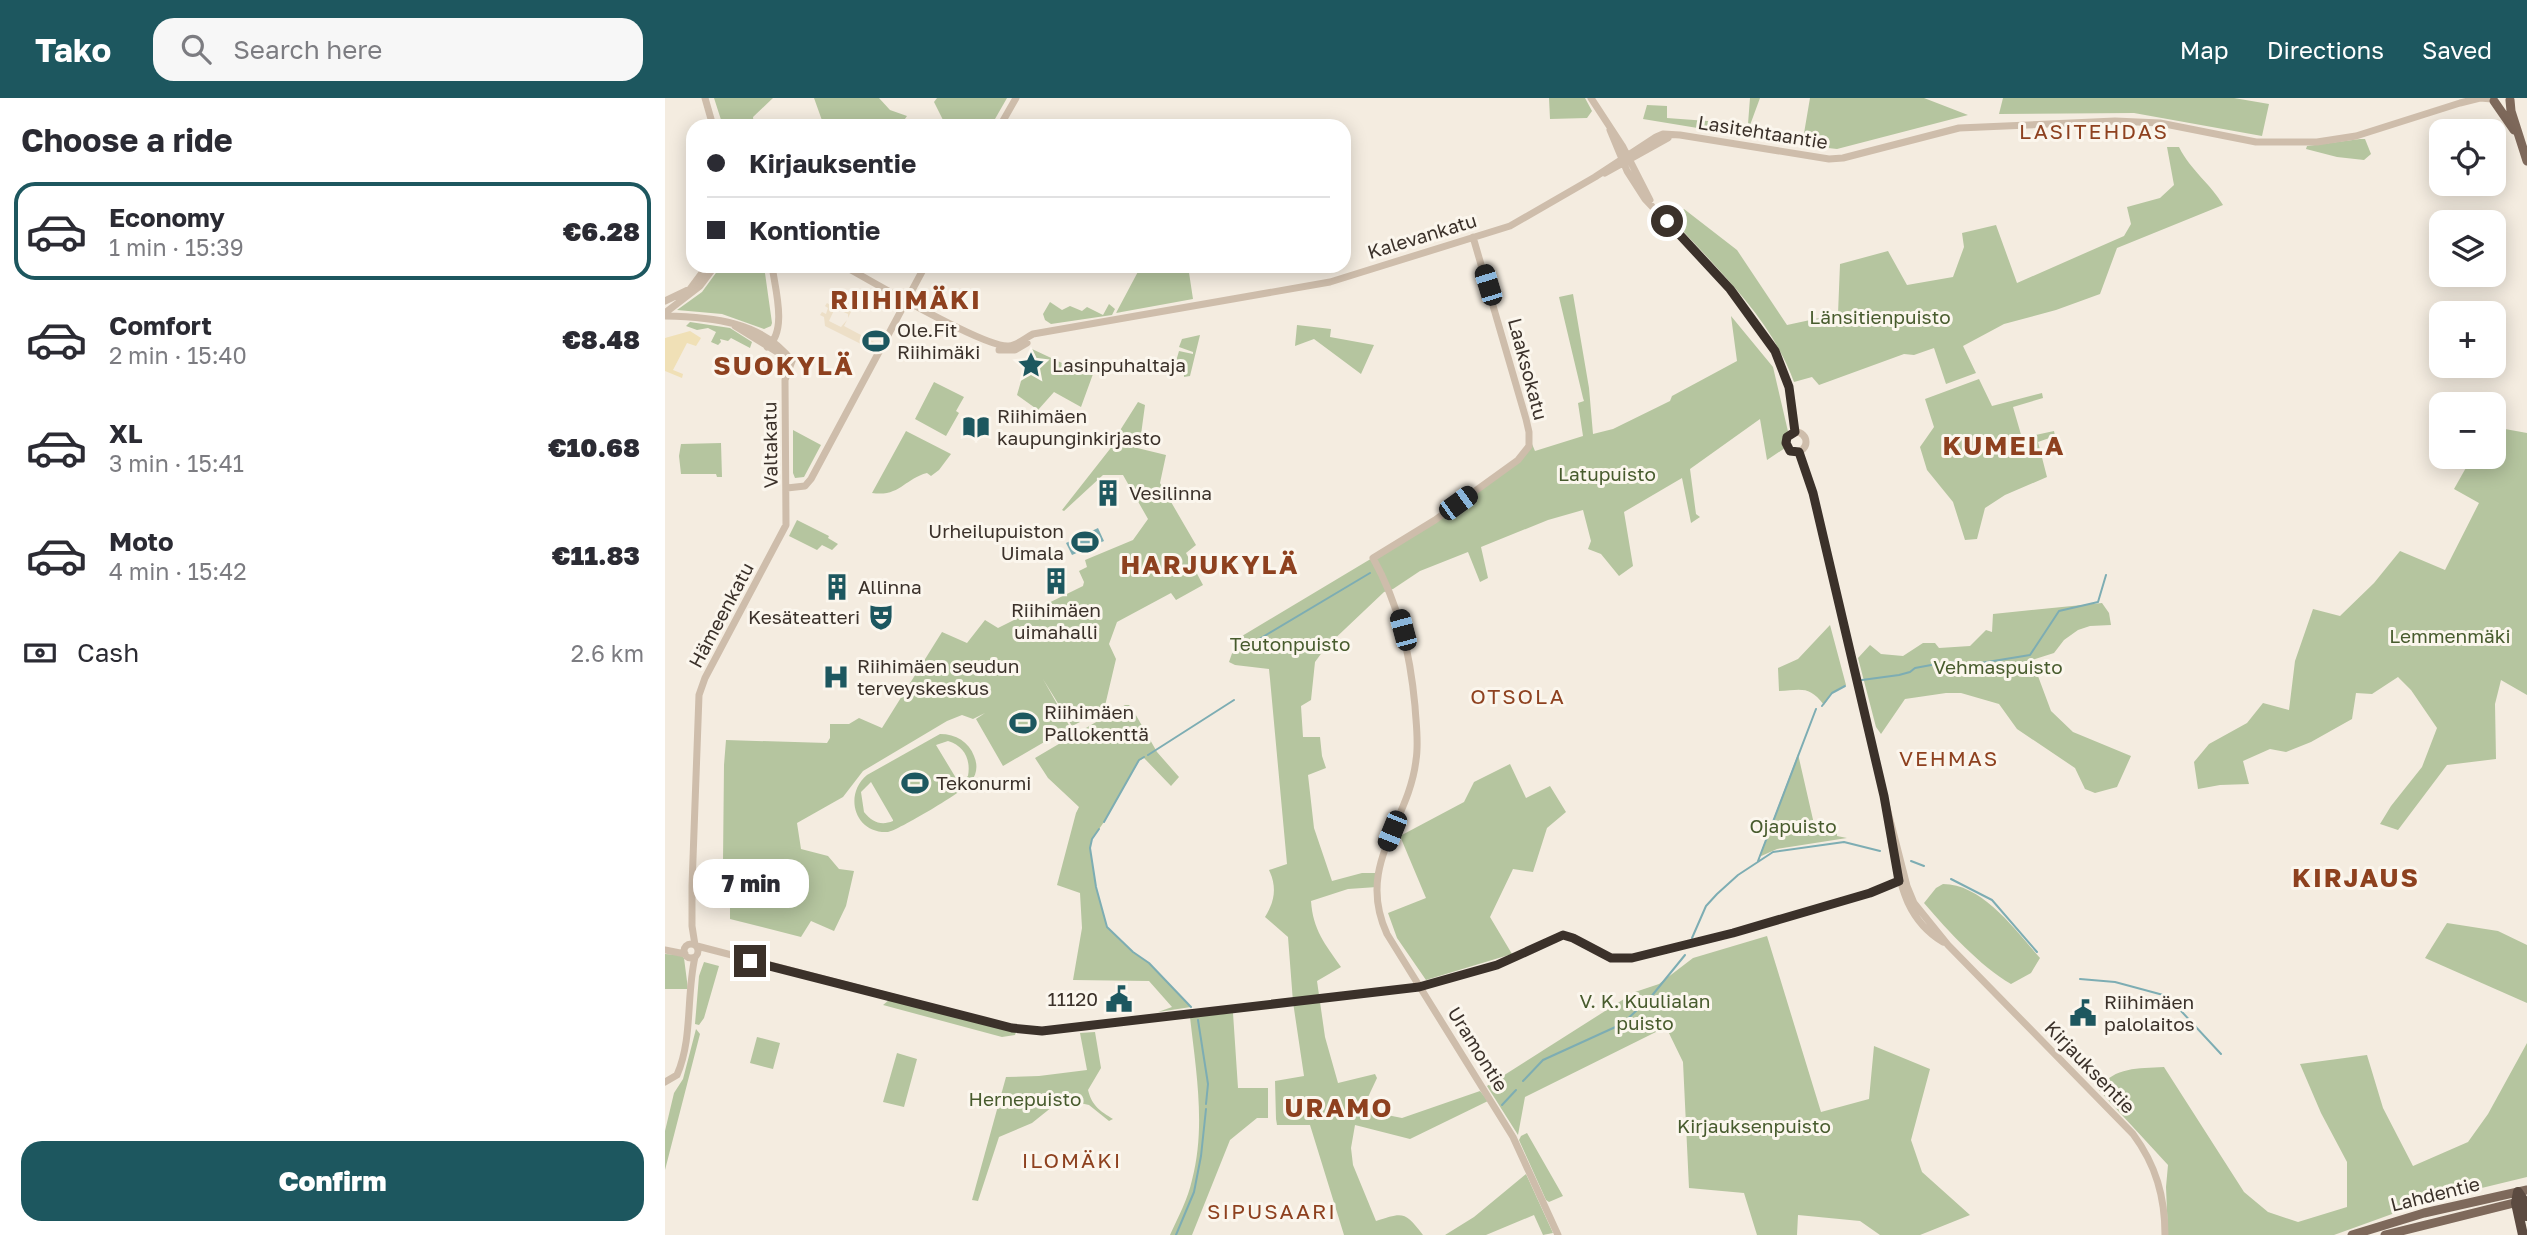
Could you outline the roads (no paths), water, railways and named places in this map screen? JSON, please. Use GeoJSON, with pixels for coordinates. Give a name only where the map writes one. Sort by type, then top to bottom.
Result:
{"type":"FeatureCollection","features":[{"type":"Feature","properties":{"kind":"highway"},"geometry":{"type":"LineString","coordinates":[[2523,1197],[2527,1216]]}},
{"type":"Feature","properties":{"kind":"highway"},"geometry":{"type":"LineString","coordinates":[[2523,1197],[2523,1235]]}},
{"type":"Feature","properties":{"kind":"main road"},"geometry":{"type":"LineString","coordinates":[[2492,99],[2501,103],[2511,99],[2511,111],[2527,161]]}},
{"type":"Feature","properties":{"kind":"main road"},"geometry":{"type":"LineString","coordinates":[[2492,99],[2520,140]]}},
{"type":"Feature","properties":{"kind":"main road","name":"Lahdentie"},"geometry":{"type":"LineString","coordinates":[[2352,1235],[2424,1213],[2523,1197]]}},
{"type":"Feature","properties":{"kind":"main road","name":"Lahdentie"},"geometry":{"type":"LineString","coordinates":[[2385,1235],[2523,1197]]}},
{"type":"Feature","properties":{"kind":"street"},"geometry":{"type":"LineString","coordinates":[[705,98],[711,119]]}},
{"type":"Feature","properties":{"kind":"street"},"geometry":{"type":"LineString","coordinates":[[1004,119],[1016,98]]}},
{"type":"Feature","properties":{"kind":"street"},"geometry":{"type":"LineString","coordinates":[[1591,98],[1653,206],[1730,289],[1775,351],[1789,387],[1795,432]]}},
{"type":"Feature","properties":{"kind":"street","name":"Lasitehtaantie"},"geometry":{"type":"LineString","coordinates":[[2460,103],[2467,98]]}},
{"type":"Feature","properties":{"kind":"street","name":"Lasitehtaantie"},"geometry":{"type":"LineString","coordinates":[[1625,159],[1664,139],[1681,135],[1829,159],[1843,158],[1959,128],[2115,121],[2160,122],[2256,142],[2300,143],[2356,136],[2460,103],[2480,98],[2492,99]]}},
{"type":"Feature","properties":{"kind":"street","name":"Kalevankatu"},"geometry":{"type":"LineString","coordinates":[[907,300],[996,345],[1011,349],[1031,335],[1041,332],[1316,285],[1473,237],[1519,221],[1625,159]]}},
{"type":"Feature","properties":{"kind":"street","name":"Laaksokatu"},"geometry":{"type":"LineString","coordinates":[[1373,558],[1435,520],[1518,460],[1528,446],[1526,419],[1473,237]]}},
{"type":"Feature","properties":{"kind":"street"},"geometry":{"type":"LineString","coordinates":[[665,301],[690,289],[702,273]]}},
{"type":"Feature","properties":{"kind":"street"},"geometry":{"type":"LineString","coordinates":[[665,314],[700,286],[710,273]]}},
{"type":"Feature","properties":{"kind":"street"},"geometry":{"type":"LineString","coordinates":[[665,314],[721,320],[769,343],[778,332],[779,323],[773,273]]}},
{"type":"Feature","properties":{"kind":"street"},"geometry":{"type":"LineString","coordinates":[[857,273],[907,300]]}},
{"type":"Feature","properties":{"kind":"street"},"geometry":{"type":"LineString","coordinates":[[787,486],[808,483],[921,273]]}},
{"type":"Feature","properties":{"kind":"street","name":"Valtakatu"},"geometry":{"type":"LineString","coordinates":[[769,343],[792,361],[785,380],[785,529]]}},
{"type":"Feature","properties":{"kind":"street"},"geometry":{"type":"LineString","coordinates":[[1795,432],[1803,436],[1806,442],[1799,452],[1790,451],[1786,443],[1787,437],[1795,432]]}},
{"type":"Feature","properties":{"kind":"street","name":"Kirjauksentie"},"geometry":{"type":"LineString","coordinates":[[1799,452],[1813,493],[1884,796],[1914,904],[1948,945],[2138,1140],[2151,1161],[2161,1188],[2165,1235]]}},
{"type":"Feature","properties":{"kind":"street","name":"Hämeenkatu"},"geometry":{"type":"LineString","coordinates":[[691,951],[699,695],[705,678],[785,529]]}},
{"type":"Feature","properties":{"kind":"street","name":"Uramontie"},"geometry":{"type":"LineString","coordinates":[[1373,558],[1398,613],[1407,647],[1417,738],[1413,776],[1383,854],[1377,887],[1386,931],[1513,1137],[1558,1235]]}},
{"type":"Feature","properties":{"kind":"street","name":"Kirjauksentie"},"geometry":{"type":"LineString","coordinates":[[1884,796],[1900,885],[1915,918],[1948,945]]}},
{"type":"Feature","properties":{"kind":"street"},"geometry":{"type":"LineString","coordinates":[[668,950],[719,953],[1012,1028],[1034,1031],[1419,987],[1497,965],[1563,935],[1611,958],[1632,958],[1733,933],[1900,885]]}},
{"type":"Feature","properties":{"kind":"street"},"geometry":{"type":"LineString","coordinates":[[665,1082],[677,1075],[683,1057],[689,1018],[691,951]]}},
{"type":"Feature","properties":{"kind":"water","name":"Urheilupuiston Uimala"},"geometry":{"type":"Polygon","coordinates":[[[1098,528],[1104,541],[1072,555],[1066,543],[1098,528]]]}},
{"type":"Feature","properties":{"kind":"waterway"},"geometry":{"type":"LineString","coordinates":[[1256,641],[1370,573]]}},
{"type":"Feature","properties":{"kind":"waterway"},"geometry":{"type":"LineString","coordinates":[[1948,662],[1975,664],[2030,655],[2059,611],[2098,602],[2106,575]]}},
{"type":"Feature","properties":{"kind":"waterway"},"geometry":{"type":"LineString","coordinates":[[1862,680],[1899,675],[1915,668],[1942,663]]}},
{"type":"Feature","properties":{"kind":"waterway"},"geometry":{"type":"LineString","coordinates":[[1822,706],[1832,693],[1845,686]]}},
{"type":"Feature","properties":{"kind":"waterway"},"geometry":{"type":"LineString","coordinates":[[1148,755],[1234,700]]}},
{"type":"Feature","properties":{"kind":"waterway"},"geometry":{"type":"LineString","coordinates":[[1758,861],[1816,709]]}},
{"type":"Feature","properties":{"kind":"waterway"},"geometry":{"type":"LineString","coordinates":[[1104,822],[1139,760],[1144,757]]}},
{"type":"Feature","properties":{"kind":"waterway"},"geometry":{"type":"LineString","coordinates":[[1099,829],[1090,848],[1096,887],[1107,927],[1149,963],[1191,1007]]}},
{"type":"Feature","properties":{"kind":"waterway"},"geometry":{"type":"LineString","coordinates":[[1692,938],[1706,906],[1717,894],[1738,875],[1773,852],[1844,842],[1880,851]]}},
{"type":"Feature","properties":{"kind":"waterway"},"geometry":{"type":"LineString","coordinates":[[1911,861],[1924,866]]}},
{"type":"Feature","properties":{"kind":"waterway"},"geometry":{"type":"LineString","coordinates":[[1951,879],[1992,900],[2037,952]]}},
{"type":"Feature","properties":{"kind":"waterway"},"geometry":{"type":"LineString","coordinates":[[1523,1081],[1543,1060],[1622,1024],[1650,998],[1685,955]]}},
{"type":"Feature","properties":{"kind":"waterway"},"geometry":{"type":"LineString","coordinates":[[2080,979],[2115,982],[2167,996]]}},
{"type":"Feature","properties":{"kind":"waterway"},"geometry":{"type":"LineString","coordinates":[[2169,998],[2221,1054]]}},
{"type":"Feature","properties":{"kind":"waterway"},"geometry":{"type":"LineString","coordinates":[[1198,1020],[1208,1084],[1206,1104]]}},
{"type":"Feature","properties":{"kind":"waterway"},"geometry":{"type":"LineString","coordinates":[[1502,1105],[1516,1090]]}},
{"type":"Feature","properties":{"kind":"waterway"},"geometry":{"type":"LineString","coordinates":[[1176,1235],[1194,1192],[1206,1109]]}},
{"type":"Feature","properties":{"kind":"place","name":"Ole.Fit Riihimäki"},"geometry":{"type":"Point","coordinates":[876,341]}},
{"type":"Feature","properties":{"kind":"place","name":"Lasinpuhaltaja"},"geometry":{"type":"Point","coordinates":[1031,365]}},
{"type":"Feature","properties":{"kind":"place","name":"Riihimäen kaupunginkirjasto"},"geometry":{"type":"Point","coordinates":[976,427]}},
{"type":"Feature","properties":{"kind":"place","name":"Vesilinna"},"geometry":{"type":"Point","coordinates":[1108,493]}},
{"type":"Feature","properties":{"kind":"place","name":"Urheilupuiston Uimala"},"geometry":{"type":"Point","coordinates":[1085,542]}},
{"type":"Feature","properties":{"kind":"place","name":"Riihimäen uimahalli"},"geometry":{"type":"Point","coordinates":[1056,581]}},
{"type":"Feature","properties":{"kind":"place","name":"Allinna"},"geometry":{"type":"Point","coordinates":[837,587]}},
{"type":"Feature","properties":{"kind":"place","name":"Kesäteatteri"},"geometry":{"type":"Point","coordinates":[881,617]}},
{"type":"Feature","properties":{"kind":"place","name":"Riihimäen seudun terveyskeskus"},"geometry":{"type":"Point","coordinates":[836,677]}},
{"type":"Feature","properties":{"kind":"place","name":"Riihimäen Pallokenttä"},"geometry":{"type":"Point","coordinates":[1023,723]}},
{"type":"Feature","properties":{"kind":"place","name":"Tekonurmi"},"geometry":{"type":"Point","coordinates":[915,783]}},
{"type":"Feature","properties":{"kind":"place","name":"11120"},"geometry":{"type":"Point","coordinates":[1119,999]}},
{"type":"Feature","properties":{"kind":"place","name":"Riihimäen palolaitos"},"geometry":{"type":"Point","coordinates":[2083,1013]}},
{"type":"Feature","properties":{"kind":"district","name":"LASITEHDAS"},"geometry":{"type":"Point","coordinates":[2094,132]}},
{"type":"Feature","properties":{"kind":"district","name":"RIIHIMÄKI"},"geometry":{"type":"Point","coordinates":[906,300]}},
{"type":"Feature","properties":{"kind":"district","name":"SUOKYLÄ"},"geometry":{"type":"Point","coordinates":[784,366]}},
{"type":"Feature","properties":{"kind":"district","name":"KUMELA"},"geometry":{"type":"Point","coordinates":[2004,446]}},
{"type":"Feature","properties":{"kind":"district","name":"HARJUKYLÄ"},"geometry":{"type":"Point","coordinates":[1210,565]}},
{"type":"Feature","properties":{"kind":"district","name":"OTSOLA"},"geometry":{"type":"Point","coordinates":[1518,697]}},
{"type":"Feature","properties":{"kind":"district","name":"VEHMAS"},"geometry":{"type":"Point","coordinates":[1949,759]}},
{"type":"Feature","properties":{"kind":"district","name":"KIRJAUS"},"geometry":{"type":"Point","coordinates":[2356,878]}},
{"type":"Feature","properties":{"kind":"district","name":"URAMO"},"geometry":{"type":"Point","coordinates":[1339,1108]}},
{"type":"Feature","properties":{"kind":"district","name":"ILOMÄKI"},"geometry":{"type":"Point","coordinates":[1072,1161]}},
{"type":"Feature","properties":{"kind":"district","name":"SIPUSAARI"},"geometry":{"type":"Point","coordinates":[1272,1212]}},
{"type":"Feature","properties":{"kind":"park label","name":"Länsitienpuisto"},"geometry":{"type":"Point","coordinates":[1880,317]}},
{"type":"Feature","properties":{"kind":"park label","name":"Latupuisto"},"geometry":{"type":"Point","coordinates":[1607,474]}},
{"type":"Feature","properties":{"kind":"park label","name":"Lemmenmäki"},"geometry":{"type":"Point","coordinates":[2450,636]}},
{"type":"Feature","properties":{"kind":"park label","name":"Teutonpuisto"},"geometry":{"type":"Point","coordinates":[1290,644]}},
{"type":"Feature","properties":{"kind":"park label","name":"Vehmaspuisto"},"geometry":{"type":"Point","coordinates":[1998,667]}},
{"type":"Feature","properties":{"kind":"park label","name":"Ojapuisto"},"geometry":{"type":"Point","coordinates":[1793,826]}},
{"type":"Feature","properties":{"kind":"park label","name":"V. K. Kuulialan puisto"},"geometry":{"type":"Point","coordinates":[1645,1012]}},
{"type":"Feature","properties":{"kind":"park label","name":"Hernepuisto"},"geometry":{"type":"Point","coordinates":[1025,1099]}},
{"type":"Feature","properties":{"kind":"park label","name":"Kirjauksenpuisto"},"geometry":{"type":"Point","coordinates":[1754,1126]}}]}
